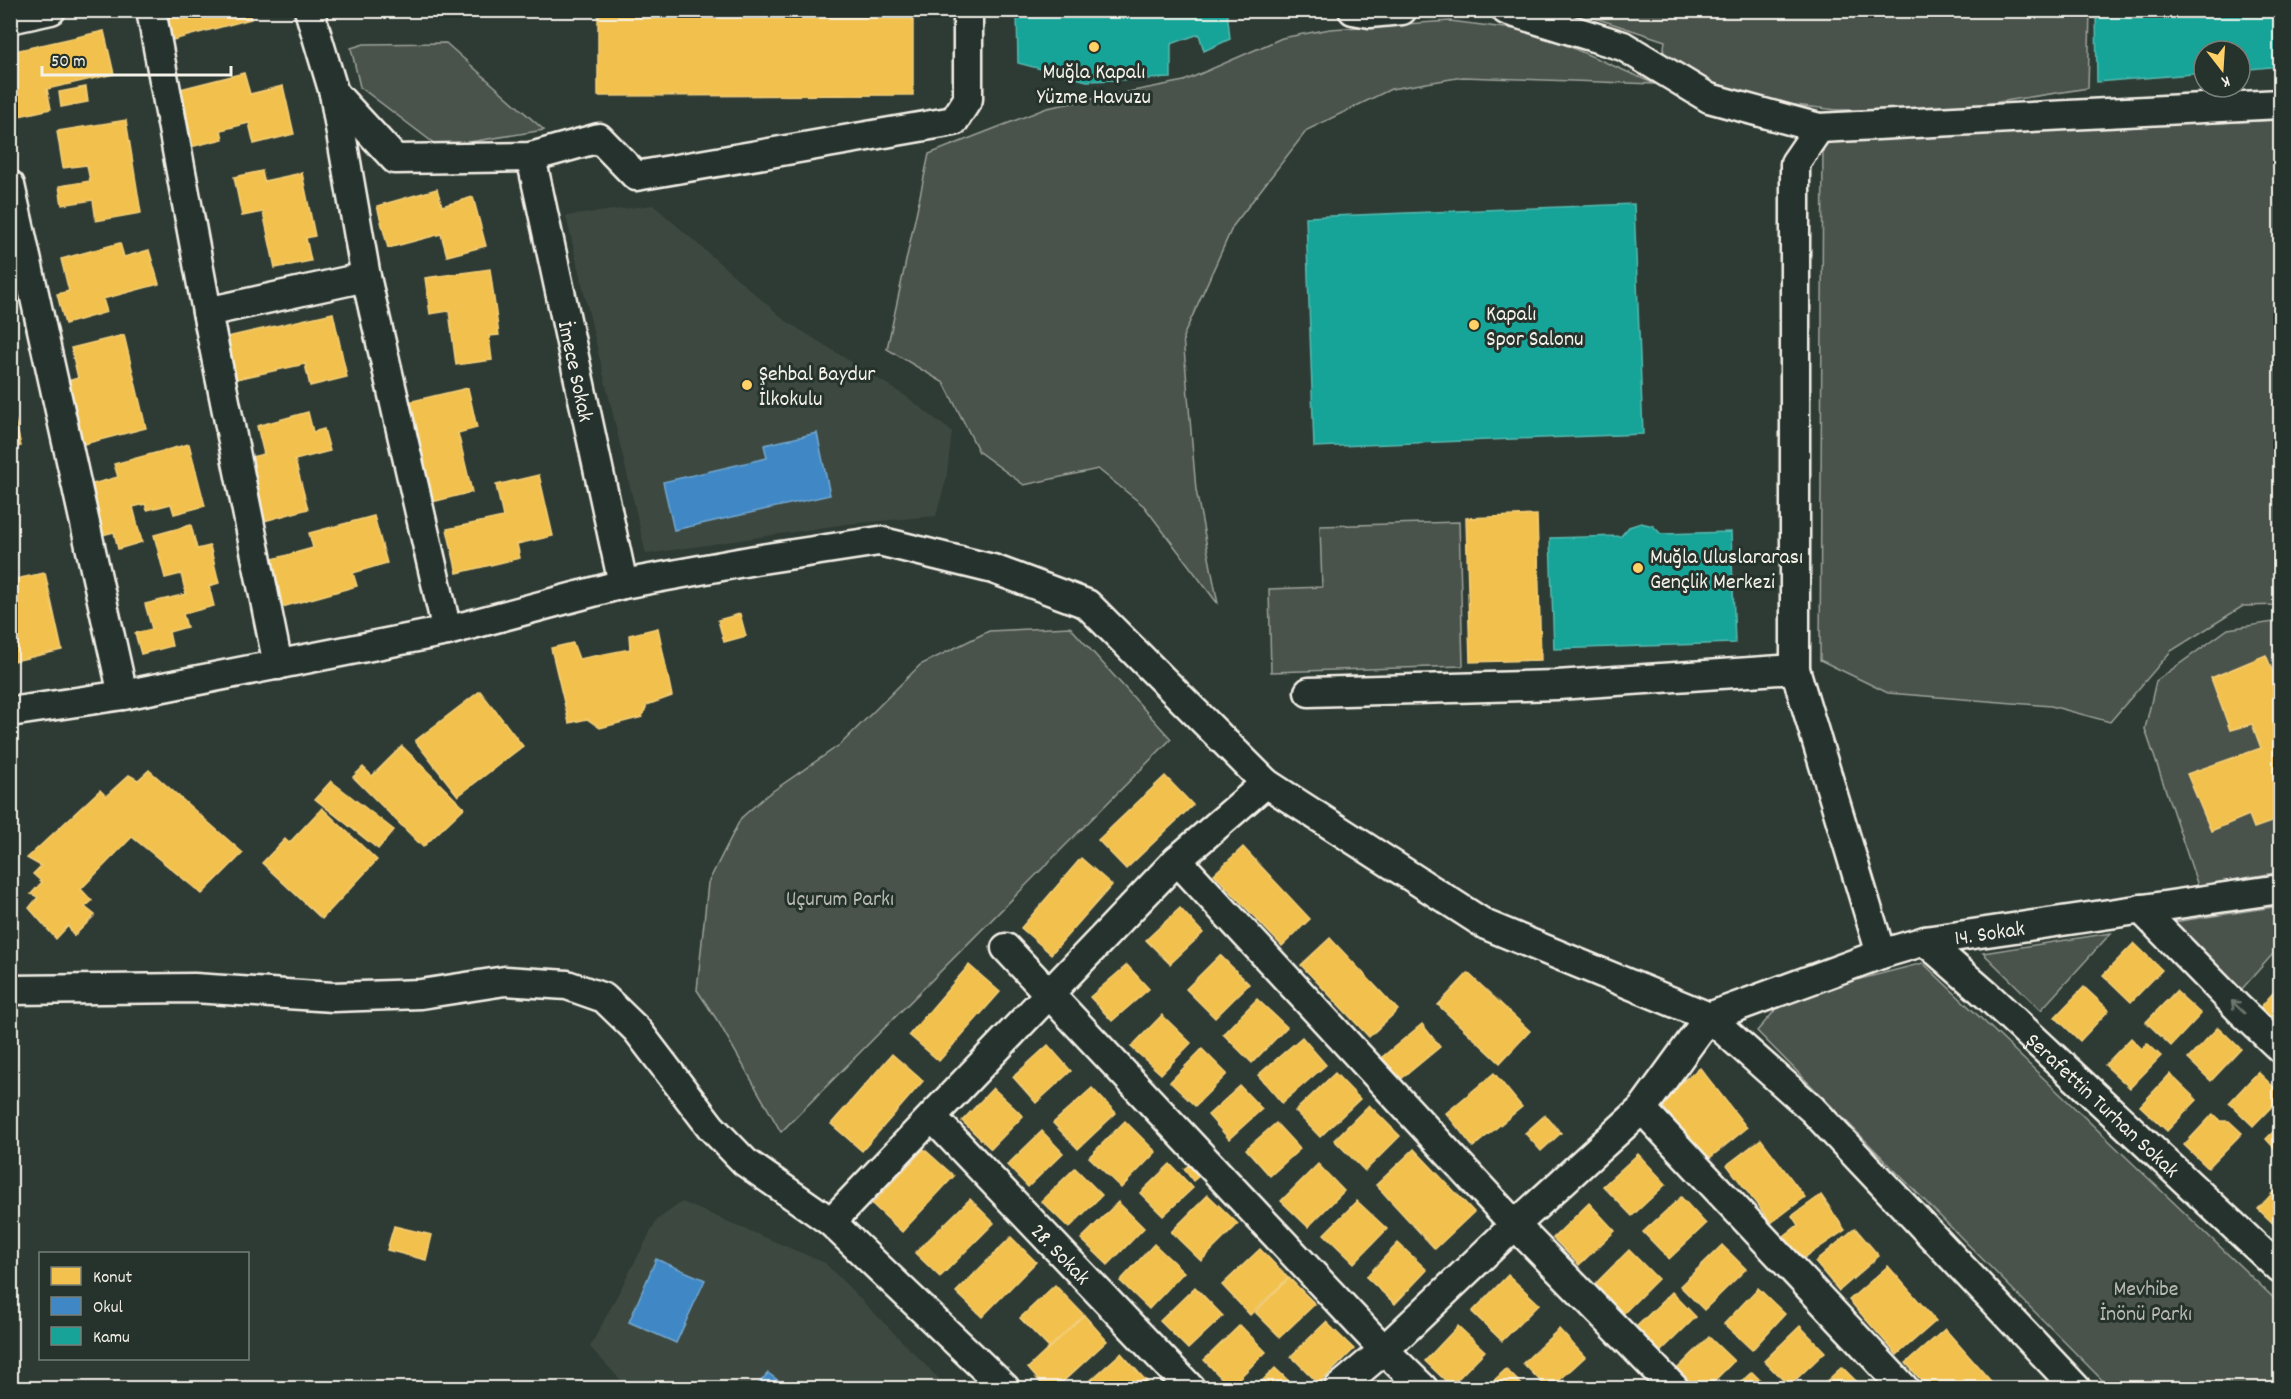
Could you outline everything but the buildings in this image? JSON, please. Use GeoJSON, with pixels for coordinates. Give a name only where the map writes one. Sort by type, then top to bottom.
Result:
{"type":"FeatureCollection","features":[{"type":"Feature","properties":{"kind":"street"},"geometry":{"type":"LineString","coordinates":[[10,19],[51,10]]}},
{"type":"Feature","properties":{"kind":"street"},"geometry":{"type":"LineString","coordinates":[[151,10],[207,312],[278,665]]}},
{"type":"Feature","properties":{"kind":"street"},"geometry":{"type":"LineString","coordinates":[[309,10],[334,93],[366,277],[447,631]]}},
{"type":"Feature","properties":{"kind":"street"},"geometry":{"type":"LineString","coordinates":[[334,93],[395,159],[531,157],[599,138],[636,176],[954,121],[968,99],[968,10]]}},
{"type":"Feature","properties":{"kind":"street"},"geometry":{"type":"LineString","coordinates":[[1353,10],[1370,13],[1402,10]]}},
{"type":"Feature","properties":{"kind":"street"},"geometry":{"type":"LineString","coordinates":[[1506,10],[1623,46],[1709,98],[1819,128],[2280,104]]}},
{"type":"Feature","properties":{"kind":"street"},"geometry":{"type":"LineString","coordinates":[[1819,128],[1795,163],[1795,669],[1881,954]]}},
{"type":"Feature","properties":{"kind":"street","name":"İmece Sokak"},"geometry":{"type":"LineString","coordinates":[[531,157],[623,584]]}},
{"type":"Feature","properties":{"kind":"street"},"geometry":{"type":"LineString","coordinates":[[10,185],[123,695]]}},
{"type":"Feature","properties":{"kind":"street"},"geometry":{"type":"LineString","coordinates":[[207,312],[366,277]]}},
{"type":"Feature","properties":{"kind":"street"},"geometry":{"type":"LineString","coordinates":[[10,712],[123,695],[447,631],[623,584],[755,560],[879,541],[993,569],[1087,604],[1266,783],[1485,925],[1709,1017],[1812,1109],[2076,1389]]}},
{"type":"Feature","properties":{"kind":"street"},"geometry":{"type":"LineString","coordinates":[[1309,692],[1557,685],[1795,669]]}},
{"type":"Feature","properties":{"kind":"street"},"geometry":{"type":"LineString","coordinates":[[831,1222],[1177,860],[1266,783]]}},
{"type":"Feature","properties":{"kind":"street"},"geometry":{"type":"LineString","coordinates":[[1177,860],[1515,1225],[1674,1389]]}},
{"type":"Feature","properties":{"kind":"street","name":"14. Sokak"},"geometry":{"type":"LineString","coordinates":[[1709,1017],[1881,954],[1925,941],[2280,889]]}},
{"type":"Feature","properties":{"kind":"street"},"geometry":{"type":"LineString","coordinates":[[2141,909],[2280,1048]]}},
{"type":"Feature","properties":{"kind":"street","name":"Şerafettin Turhan Sokak"},"geometry":{"type":"LineString","coordinates":[[1925,941],[1989,997],[2280,1269]]}},
{"type":"Feature","properties":{"kind":"street"},"geometry":{"type":"LineString","coordinates":[[1006,948],[1423,1389]]}},
{"type":"Feature","properties":{"kind":"street"},"geometry":{"type":"LineString","coordinates":[[10,990],[194,988],[333,997],[421,994],[505,981],[567,986],[604,998],[637,1030],[711,1127],[745,1162],[831,1222],[1005,1389]]}},
{"type":"Feature","properties":{"kind":"street"},"geometry":{"type":"LineString","coordinates":[[1339,1389],[1384,1350],[1515,1225],[1642,1109],[1709,1017]]}},
{"type":"Feature","properties":{"kind":"street"},"geometry":{"type":"LineString","coordinates":[[1642,1109],[1905,1389]]}},
{"type":"Feature","properties":{"kind":"street","name":"28. Sokak"},"geometry":{"type":"LineString","coordinates":[[932,1117],[1190,1389]]}},
{"type":"Feature","properties":{"kind":"shaded area","name":"Şehbal Baydur İlkokulu"},"geometry":{"type":"Polygon","coordinates":[[[653,205],[786,321],[907,397],[952,432],[946,480],[936,516],[846,524],[646,554],[566,216],[653,205]]]}},
{"type":"Feature","properties":{"kind":"shaded area"},"geometry":{"type":"Polygon","coordinates":[[[682,1202],[825,1263],[948,1388],[628,1388],[590,1347],[657,1220],[682,1202]]]}},
{"type":"Feature","properties":{"kind":"green space"},"geometry":{"type":"Polygon","coordinates":[[[1574,11],[2090,11],[2088,88],[1954,109],[1837,110],[1751,100],[1690,77],[1662,61],[1665,41],[1574,11]]]}},
{"type":"Feature","properties":{"kind":"green space"},"geometry":{"type":"Polygon","coordinates":[[[1450,21],[1536,32],[1655,84],[1463,77],[1391,89],[1307,130],[1233,226],[1183,337],[1196,490],[1218,604],[1144,506],[1098,469],[1024,485],[979,452],[944,383],[887,349],[929,154],[1047,108],[1184,81],[1282,38],[1330,29],[1450,21]]]}},
{"type":"Feature","properties":{"kind":"green space"},"geometry":{"type":"Polygon","coordinates":[[[446,43],[544,130],[439,147],[360,87],[351,48],[364,44],[446,43]]]}},
{"type":"Feature","properties":{"kind":"green space"},"geometry":{"type":"Polygon","coordinates":[[[2189,115],[2189,124],[2280,120],[2280,605],[2243,606],[2171,651],[2110,722],[2051,706],[1888,693],[1820,660],[1823,142],[2105,128],[2105,118],[2189,115]]]}},
{"type":"Feature","properties":{"kind":"green space"},"geometry":{"type":"Polygon","coordinates":[[[1459,522],[1463,666],[1271,672],[1269,589],[1322,587],[1320,526],[1459,522]]]}},
{"type":"Feature","properties":{"kind":"green space"},"geometry":{"type":"Polygon","coordinates":[[[2280,621],[2280,872],[2198,886],[2145,729],[2156,681],[2228,629],[2280,621]]]}},
{"type":"Feature","properties":{"kind":"green space","name":"Uçurum Parkı"},"geometry":{"type":"Polygon","coordinates":[[[1070,627],[1171,739],[781,1132],[719,1023],[697,990],[708,883],[741,818],[767,795],[841,744],[920,665],[989,631],[1070,627]]]}},
{"type":"Feature","properties":{"kind":"green space"},"geometry":{"type":"Polygon","coordinates":[[[2280,906],[2280,946],[2241,990],[2173,922],[2280,906]]]}},
{"type":"Feature","properties":{"kind":"green space"},"geometry":{"type":"Polygon","coordinates":[[[2111,933],[2041,1010],[1983,953],[2111,933]]]}},
{"type":"Feature","properties":{"kind":"green space","name":"Mevhibe İnönü Parkı"},"geometry":{"type":"Polygon","coordinates":[[[1923,963],[2280,1304],[2280,1388],[2110,1388],[1757,1031],[1786,998],[1923,963]]]}},
{"type":"Feature","properties":{"kind":"place","name":"Muğla Kapalı Yüzme Havuzu"},"geometry":{"type":"Point","coordinates":[1094,47]}},
{"type":"Feature","properties":{"kind":"place","name":"Kapalı Spor Salonu"},"geometry":{"type":"Point","coordinates":[1474,325]}},
{"type":"Feature","properties":{"kind":"place","name":"Şehbal Baydur İlkokulu"},"geometry":{"type":"Point","coordinates":[747,385]}},
{"type":"Feature","properties":{"kind":"place","name":"Muğla Uluslararası Gençlik Merkezi"},"geometry":{"type":"Point","coordinates":[1638,568]}}]}
